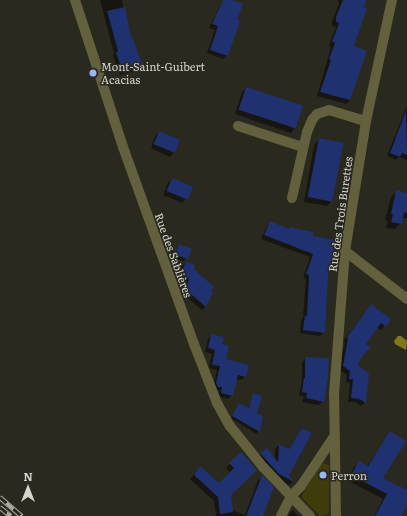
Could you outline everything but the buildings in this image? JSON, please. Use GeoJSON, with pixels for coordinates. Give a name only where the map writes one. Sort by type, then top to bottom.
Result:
{"type":"FeatureCollection","features":[{"type":"Feature","properties":{"kind":"street","name":"Rue des Sablières"},"geometry":{"type":"LineString","coordinates":[[75,0],[123,147],[194,344],[217,403],[235,432],[272,477],[310,516]]}},
{"type":"Feature","properties":{"kind":"street","name":"Rue des Trois Burettes"},"geometry":{"type":"LineString","coordinates":[[336,516],[334,394],[345,251],[366,121],[392,0]]}},
{"type":"Feature","properties":{"kind":"street"},"geometry":{"type":"LineString","coordinates":[[292,198],[303,147],[312,120],[317,114],[329,110],[366,121]]}},
{"type":"Feature","properties":{"kind":"street"},"geometry":{"type":"LineString","coordinates":[[238,126],[303,147]]}},
{"type":"Feature","properties":{"kind":"street"},"geometry":{"type":"LineString","coordinates":[[345,251],[407,299]]}},
{"type":"Feature","properties":{"kind":"street"},"geometry":{"type":"LineString","coordinates":[[281,516],[291,496],[301,486],[335,435]]}},
{"type":"Feature","properties":{"kind":"shaded area"},"geometry":{"type":"Polygon","coordinates":[[[398,336],[401,336],[407,341],[406,350],[395,344],[394,341],[398,336]]]}},
{"type":"Feature","properties":{"kind":"shaded area"},"geometry":{"type":"Polygon","coordinates":[[[324,463],[329,465],[329,513],[320,516],[302,498],[302,495],[321,465],[324,463]]]}},
{"type":"Feature","properties":{"kind":"railway"},"geometry":{"type":"LineString","coordinates":[[0,497],[22,516]]}},
{"type":"Feature","properties":{"kind":"railway"},"geometry":{"type":"LineString","coordinates":[[0,507],[11,516]]}},
{"type":"Feature","properties":{"kind":"place","name":"Mont-Saint-Guibert Acacias"},"geometry":{"type":"Point","coordinates":[93,73]}},
{"type":"Feature","properties":{"kind":"place","name":"Perron"},"geometry":{"type":"Point","coordinates":[323,475]}}]}
